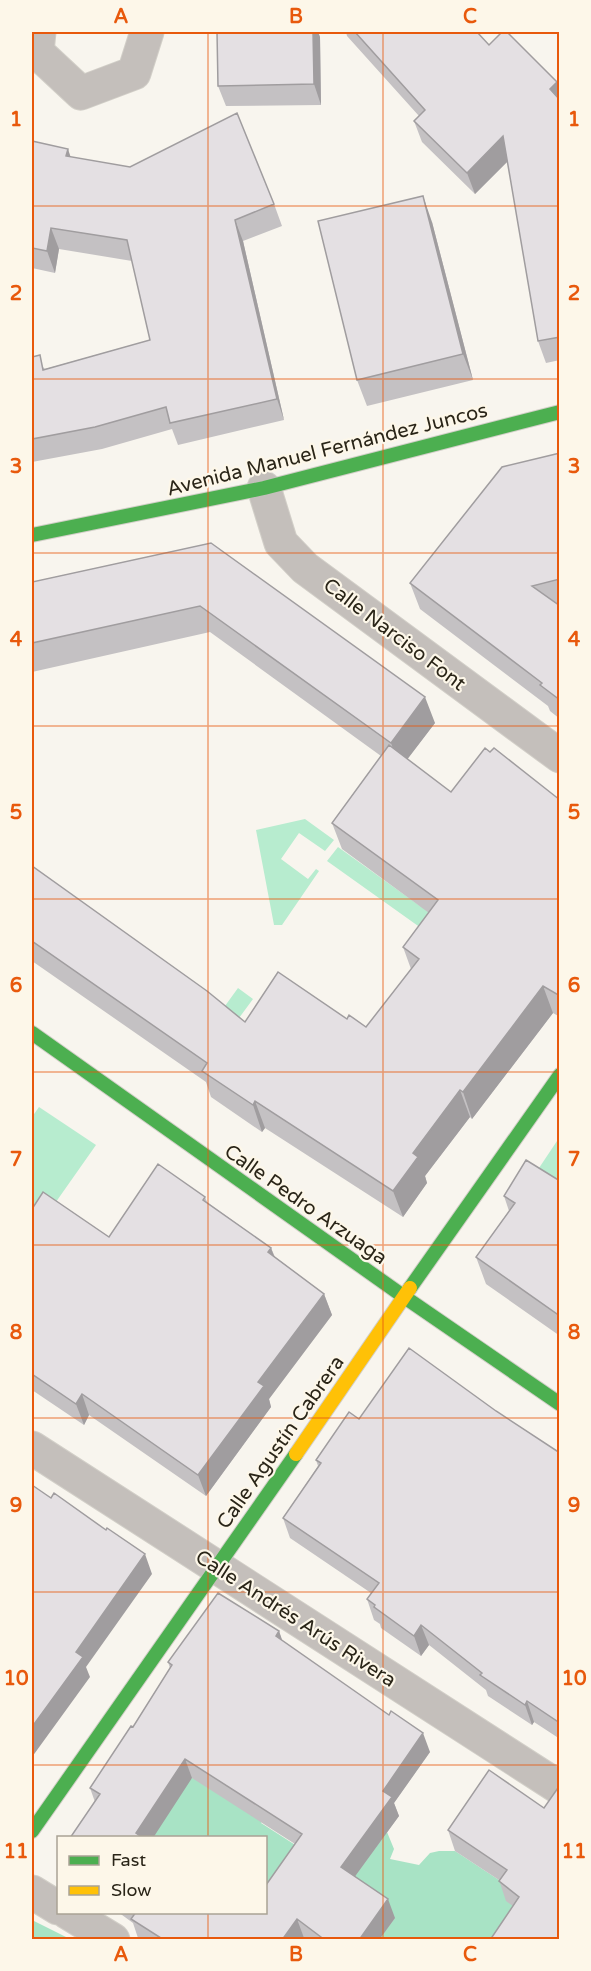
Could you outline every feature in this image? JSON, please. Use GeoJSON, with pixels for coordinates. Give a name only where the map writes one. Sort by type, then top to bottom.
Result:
{"type":"FeatureCollection","features":[{"type":"Feature","properties":{"kind":"street"},"geometry":{"type":"LineString","coordinates":[[38,42],[81,93],[134,73],[147,32]]}},
{"type":"Feature","properties":{"kind":"street","name":"Avenida Manuel Fernández Juncos"},"geometry":{"type":"LineString","coordinates":[[32,535],[264,488],[560,412]]}},
{"type":"Feature","properties":{"kind":"street","name":"Calle Narciso Font"},"geometry":{"type":"LineString","coordinates":[[264,488],[281,543],[296,560],[560,756]]}},
{"type":"Feature","properties":{"kind":"street","name":"Calle Pedro Arzuaga"},"geometry":{"type":"LineString","coordinates":[[32,1033],[403,1296],[560,1404]]}},
{"type":"Feature","properties":{"kind":"street","name":"Calle Agustín Cabrera"},"geometry":{"type":"LineString","coordinates":[[32,1831],[247,1525],[403,1296],[560,1075]]}},
{"type":"Feature","properties":{"kind":"street","name":"Calle Andrés Arús Rivera"},"geometry":{"type":"LineString","coordinates":[[32,1448],[560,1788]]}},
{"type":"Feature","properties":{"kind":"street"},"geometry":{"type":"LineString","coordinates":[[32,1892],[57,1907]]}},
{"type":"Feature","properties":{"kind":"street"},"geometry":{"type":"LineString","coordinates":[[70,1914],[113,1940]]}},
{"type":"Feature","properties":{"kind":"green space"},"geometry":{"type":"Polygon","coordinates":[[[305,819],[334,840],[325,851],[299,833],[281,859],[308,879],[316,869],[319,871],[282,925],[274,925],[256,830],[305,819]]]}},
{"type":"Feature","properties":{"kind":"green space"},"geometry":{"type":"Polygon","coordinates":[[[338,847],[420,906],[429,885],[435,938],[327,861],[338,847]]]}},
{"type":"Feature","properties":{"kind":"green space"},"geometry":{"type":"Polygon","coordinates":[[[238,988],[253,999],[203,1067],[217,1017],[238,988]]]}},
{"type":"Feature","properties":{"kind":"green space"},"geometry":{"type":"Polygon","coordinates":[[[39,1107],[96,1145],[32,1236],[32,1117],[39,1107]]]}},
{"type":"Feature","properties":{"kind":"green space"},"geometry":{"type":"Polygon","coordinates":[[[559,1138],[559,1201],[531,1180],[559,1138]]]}},
{"type":"Feature","properties":{"kind":"green space"},"geometry":{"type":"Polygon","coordinates":[[[192,1778],[284,1785],[261,1823],[300,1848],[387,1832],[394,1849],[390,1859],[419,1865],[430,1853],[455,1851],[499,1880],[523,1914],[513,1939],[233,1939],[264,1914],[267,1914],[267,1836],[120,1836],[192,1778]]]}},
{"type":"Feature","properties":{"kind":"green space"},"geometry":{"type":"Polygon","coordinates":[[[32,1920],[70,1939],[32,1939],[32,1920]]]}},
{"type":"Feature","properties":{"kind":"building"},"geometry":{"type":"Polygon","coordinates":[[[217,32],[313,32],[314,84],[218,86],[217,32]]]}},
{"type":"Feature","properties":{"kind":"building"},"geometry":{"type":"Polygon","coordinates":[[[355,32],[477,32],[489,45],[502,32],[507,32],[557,82],[550,89],[560,100],[560,337],[538,341],[503,136],[467,173],[414,121],[425,110],[355,32]]]}},
{"type":"Feature","properties":{"kind":"building"},"geometry":{"type":"Polygon","coordinates":[[[237,113],[274,204],[235,220],[277,399],[170,423],[166,407],[95,427],[32,439],[32,357],[40,355],[43,370],[150,340],[127,240],[51,228],[47,251],[32,248],[32,141],[68,149],[66,156],[130,167],[237,113]]]}},
{"type":"Feature","properties":{"kind":"building"},"geometry":{"type":"Polygon","coordinates":[[[423,196],[463,354],[357,380],[318,221],[423,196]]]}},
{"type":"Feature","properties":{"kind":"building"},"geometry":{"type":"Polygon","coordinates":[[[560,453],[560,579],[532,586],[560,606],[560,700],[540,685],[542,683],[410,583],[502,467],[560,453]]]}},
{"type":"Feature","properties":{"kind":"building"},"geometry":{"type":"Polygon","coordinates":[[[211,543],[425,697],[391,743],[200,606],[32,643],[32,582],[211,543]]]}},
{"type":"Feature","properties":{"kind":"building"},"geometry":{"type":"Polygon","coordinates":[[[389,745],[451,792],[485,748],[490,752],[494,748],[560,800],[560,996],[543,986],[463,1092],[460,1090],[413,1153],[418,1157],[393,1191],[255,1101],[253,1105],[202,1071],[207,1063],[32,941],[32,866],[207,991],[245,1022],[278,972],[347,1019],[349,1015],[366,1027],[419,959],[403,947],[438,900],[332,823],[389,745]]]}},
{"type":"Feature","properties":{"kind":"building"},"geometry":{"type":"Polygon","coordinates":[[[526,1160],[560,1181],[560,1316],[476,1257],[515,1203],[504,1196],[526,1160]]]}},
{"type":"Feature","properties":{"kind":"building"},"geometry":{"type":"Polygon","coordinates":[[[158,1164],[205,1197],[203,1200],[271,1248],[268,1252],[324,1294],[258,1382],[264,1386],[198,1475],[82,1394],[76,1404],[32,1374],[32,1209],[43,1192],[109,1237],[158,1164]]]}},
{"type":"Feature","properties":{"kind":"building"},"geometry":{"type":"Polygon","coordinates":[[[409,1348],[496,1411],[560,1453],[560,1723],[527,1701],[525,1705],[480,1675],[482,1673],[421,1625],[414,1636],[374,1607],[375,1605],[367,1599],[379,1583],[283,1518],[321,1463],[316,1460],[349,1412],[359,1419],[409,1348]]]}},
{"type":"Feature","properties":{"kind":"building"},"geometry":{"type":"Polygon","coordinates":[[[32,1485],[51,1498],[54,1493],[145,1554],[76,1652],[83,1657],[32,1727],[32,1485]]]}},
{"type":"Feature","properties":{"kind":"building"},"geometry":{"type":"Polygon","coordinates":[[[218,1593],[279,1631],[276,1636],[389,1715],[391,1711],[423,1733],[383,1791],[392,1797],[341,1867],[388,1899],[359,1940],[325,1940],[297,1919],[282,1940],[164,1940],[131,1919],[135,1914],[267,1914],[267,1884],[302,1834],[185,1759],[136,1833],[140,1836],[71,1836],[100,1794],[90,1788],[131,1726],[133,1727],[172,1665],[168,1662],[218,1593]]]}},
{"type":"Feature","properties":{"kind":"building"},"geometry":{"type":"Polygon","coordinates":[[[489,1770],[544,1808],[560,1785],[560,1940],[490,1940],[519,1897],[499,1881],[507,1870],[448,1830],[489,1770]]]}},
{"type":"Feature","properties":{"kind":"traffic: fast"},"geometry":{"type":"LineString","coordinates":[[32,535],[264,488],[560,412]]}},
{"type":"Feature","properties":{"kind":"traffic: fast"},"geometry":{"type":"LineString","coordinates":[[32,1033],[403,1296],[560,1404]]}},
{"type":"Feature","properties":{"kind":"traffic: fast"},"geometry":{"type":"LineString","coordinates":[[410,1288],[560,1075]]}},
{"type":"Feature","properties":{"kind":"traffic: fast"},"geometry":{"type":"LineString","coordinates":[[32,1831],[296,1454]]}},
{"type":"Feature","properties":{"kind":"traffic: slow"},"geometry":{"type":"LineString","coordinates":[[296,1454],[410,1288]]}}]}
